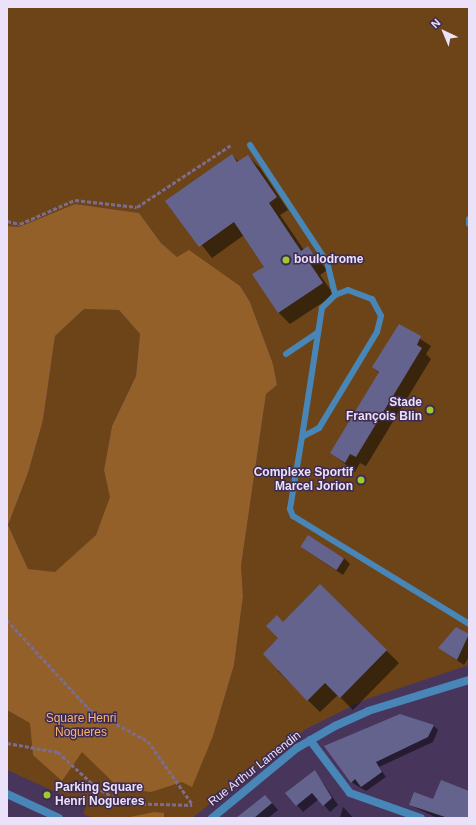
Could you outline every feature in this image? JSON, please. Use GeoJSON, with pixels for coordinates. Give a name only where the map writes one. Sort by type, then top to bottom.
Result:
{"type":"FeatureCollection","features":[{"type":"Feature","properties":{"kind":"street","name":"Rue Arthur Lamendin"},"geometry":{"type":"LineString","coordinates":[[212,818],[310,740],[368,711],[469,680]]}},
{"type":"Feature","properties":{"kind":"street"},"geometry":{"type":"LineString","coordinates":[[310,740],[350,793],[421,818]]}},
{"type":"Feature","properties":{"kind":"street"},"geometry":{"type":"LineString","coordinates":[[7,794],[59,818]]}},
{"type":"Feature","properties":{"kind":"lane"},"geometry":{"type":"LineString","coordinates":[[250,145],[327,262],[335,294]]}},
{"type":"Feature","properties":{"kind":"lane"},"geometry":{"type":"LineString","coordinates":[[469,219],[469,224]]}},
{"type":"Feature","properties":{"kind":"lane"},"geometry":{"type":"LineString","coordinates":[[302,437],[319,428],[379,324],[377,307],[365,294],[348,290],[335,294],[322,308],[290,509],[293,516],[469,624]]}},
{"type":"Feature","properties":{"kind":"lane"},"geometry":{"type":"LineString","coordinates":[[286,354],[317,334]]}},
{"type":"Feature","properties":{"kind":"path"},"geometry":{"type":"LineString","coordinates":[[7,221],[20,224],[75,200],[137,207],[231,145]]}},
{"type":"Feature","properties":{"kind":"path"},"geometry":{"type":"LineString","coordinates":[[7,620],[90,710],[148,741],[193,805],[124,803],[96,787],[58,752],[7,739]]}},
{"type":"Feature","properties":{"kind":"path"},"geometry":{"type":"LineString","coordinates":[[7,743],[11,741]]}},
{"type":"Feature","properties":{"kind":"green space","name":"Complexe Sportif Marcel Jorion"},"geometry":{"type":"Polygon","coordinates":[[[7,7],[469,7],[469,665],[364,700],[306,729],[192,818],[93,818],[83,814],[86,806],[7,770],[7,577],[213,736],[234,665],[243,596],[241,566],[266,394],[277,385],[273,364],[250,302],[240,286],[227,277],[177,257],[161,243],[139,213],[75,204],[19,227],[7,226],[7,7]]]}},
{"type":"Feature","properties":{"kind":"green space","name":"Square Henri Nogueres"},"geometry":{"type":"Polygon","coordinates":[[[75,204],[139,213],[161,243],[177,257],[189,250],[240,286],[250,302],[273,364],[277,385],[266,394],[241,566],[243,596],[234,665],[213,736],[192,787],[182,782],[151,792],[119,788],[82,752],[62,781],[33,755],[30,723],[7,710],[7,226],[19,227],[75,204]],[[84,309],[55,336],[43,420],[28,473],[8,525],[28,569],[55,572],[96,535],[110,497],[104,470],[112,426],[136,376],[140,334],[119,310],[84,309]]]}},
{"type":"Feature","properties":{"kind":"green space"},"geometry":{"type":"Polygon","coordinates":[[[83,309],[119,310],[140,334],[136,376],[112,426],[104,470],[111,497],[96,535],[55,573],[28,569],[8,525],[28,473],[43,420],[55,336],[83,309]]]}},
{"type":"Feature","properties":{"kind":"green space"},"geometry":{"type":"Polygon","coordinates":[[[154,812],[164,813],[164,818],[125,818],[154,812]]]}},
{"type":"Feature","properties":{"kind":"building"},"geometry":{"type":"Polygon","coordinates":[[[232,154],[237,162],[248,155],[277,197],[269,203],[301,251],[308,246],[316,258],[309,262],[323,283],[278,313],[252,274],[264,267],[234,222],[199,247],[165,201],[232,154]]]}},
{"type":"Feature","properties":{"kind":"building"},"geometry":{"type":"Polygon","coordinates":[[[399,324],[421,336],[417,345],[422,348],[356,457],[350,454],[345,463],[330,453],[379,372],[372,367],[399,324]]]}},
{"type":"Feature","properties":{"kind":"building"},"geometry":{"type":"Polygon","coordinates":[[[308,535],[344,558],[336,570],[300,547],[308,535]]]}},
{"type":"Feature","properties":{"kind":"building"},"geometry":{"type":"Polygon","coordinates":[[[320,584],[387,650],[340,698],[325,683],[307,701],[263,654],[278,638],[266,626],[277,615],[283,622],[320,584]]]}},
{"type":"Feature","properties":{"kind":"building"},"geometry":{"type":"Polygon","coordinates":[[[456,627],[469,634],[457,660],[438,648],[456,627]]]}},
{"type":"Feature","properties":{"kind":"building"},"geometry":{"type":"Polygon","coordinates":[[[400,714],[434,725],[428,737],[376,762],[382,772],[361,787],[355,779],[351,783],[324,746],[400,714]]]}},
{"type":"Feature","properties":{"kind":"building"},"geometry":{"type":"Polygon","coordinates":[[[315,770],[332,798],[323,806],[312,793],[296,806],[285,793],[315,770]]]}},
{"type":"Feature","properties":{"kind":"building"},"geometry":{"type":"Polygon","coordinates":[[[441,780],[469,791],[469,818],[448,818],[409,805],[414,792],[433,799],[441,780]]]}},
{"type":"Feature","properties":{"kind":"building"},"geometry":{"type":"Polygon","coordinates":[[[265,795],[272,803],[254,818],[236,818],[265,795]]]}},
{"type":"Feature","properties":{"kind":"place","name":"boulodrome"},"geometry":{"type":"Point","coordinates":[286,260]}},
{"type":"Feature","properties":{"kind":"place","name":"Stade François Blin"},"geometry":{"type":"Point","coordinates":[430,410]}},
{"type":"Feature","properties":{"kind":"place","name":"Complexe Sportif Marcel Jorion"},"geometry":{"type":"Point","coordinates":[361,480]}},
{"type":"Feature","properties":{"kind":"place","name":"Parking Square Henri Nogueres"},"geometry":{"type":"Point","coordinates":[47,795]}}]}
